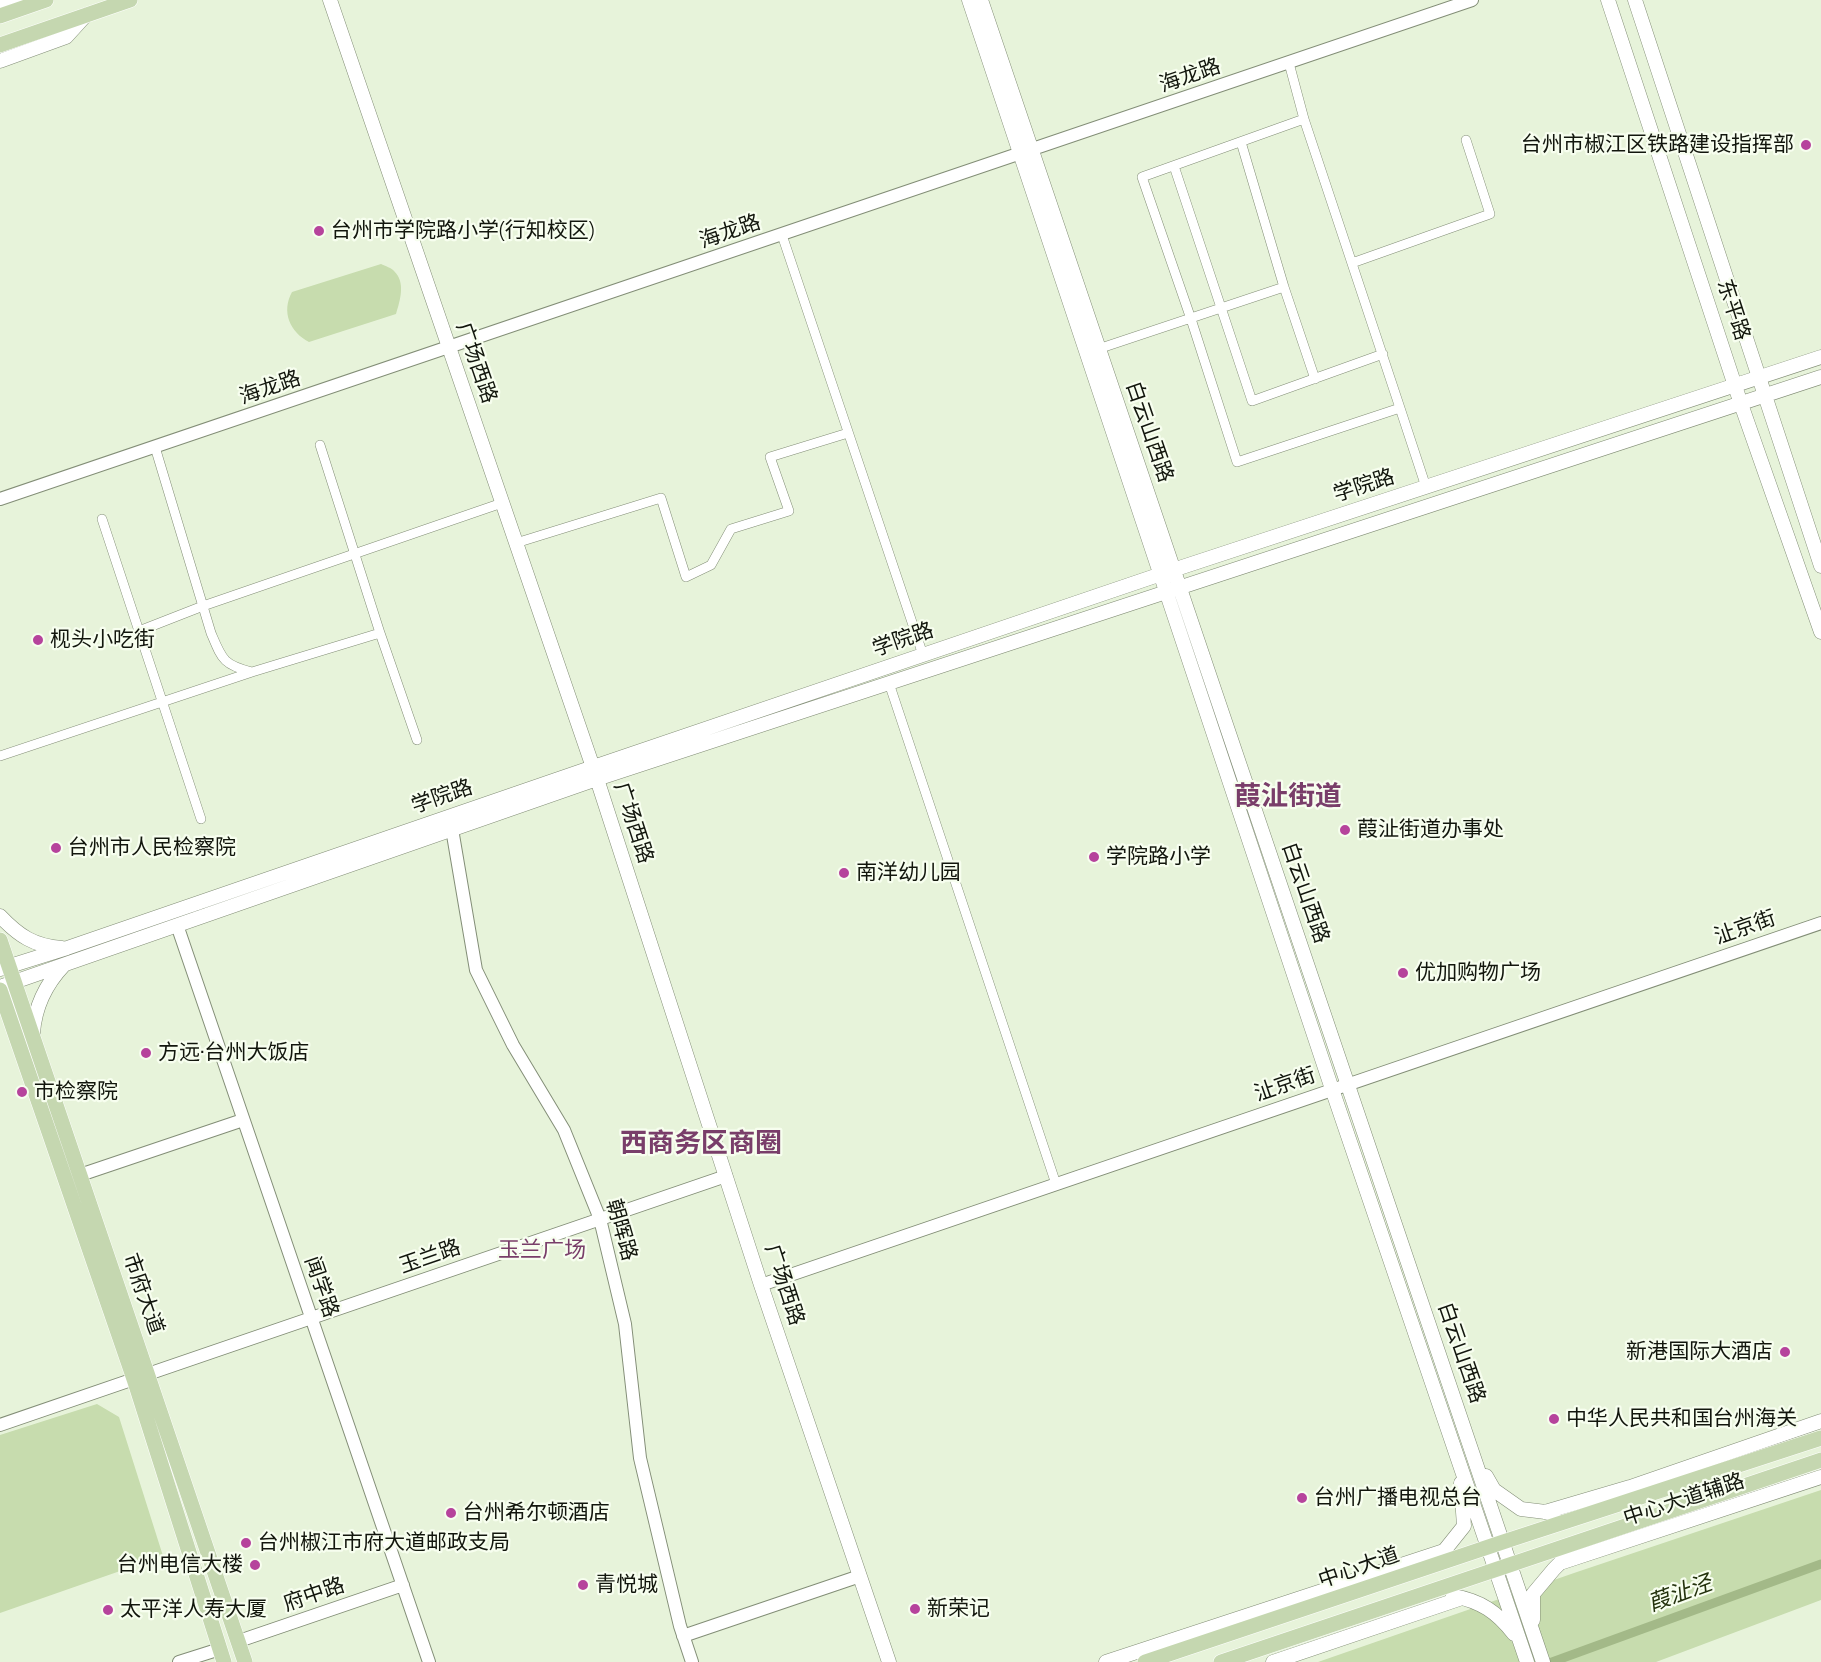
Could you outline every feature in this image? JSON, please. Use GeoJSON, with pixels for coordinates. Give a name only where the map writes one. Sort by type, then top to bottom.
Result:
{"type":"FeatureCollection","features":[{"type":"Feature","properties":{"kind":"main road"},"geometry":{"type":"LineString","coordinates":[[0,6],[17,0]]}},
{"type":"Feature","properties":{"kind":"main road"},"geometry":{"type":"LineString","coordinates":[[0,16],[46,0]]}},
{"type":"Feature","properties":{"kind":"main road"},"geometry":{"type":"LineString","coordinates":[[0,45],[130,0]]}},
{"type":"Feature","properties":{"kind":"main road","name":"广场西路"},"geometry":{"type":"LineString","coordinates":[[330,0],[595,773],[761,1285],[889,1662]]}},
{"type":"Feature","properties":{"kind":"main road","name":"白云山西路"},"geometry":{"type":"LineString","coordinates":[[969,0],[1098,350],[1167,572]]}},
{"type":"Feature","properties":{"kind":"main road","name":"白云山西路"},"geometry":{"type":"LineString","coordinates":[[981,0],[1026,152],[1173,590],[1332,1089],[1457,1454],[1496,1544]]}},
{"type":"Feature","properties":{"kind":"main road","name":"东平路"},"geometry":{"type":"LineString","coordinates":[[1608,0],[1741,404],[1821,633]]}},
{"type":"Feature","properties":{"kind":"main road","name":"东平路"},"geometry":{"type":"LineString","coordinates":[[1635,0],[1821,566]]}},
{"type":"Feature","properties":{"kind":"main road"},"geometry":{"type":"LineString","coordinates":[[0,61],[66,37],[86,15]]}},
{"type":"Feature","properties":{"kind":"main road","name":"学院路"},"geometry":{"type":"LineString","coordinates":[[5,987],[452,829],[595,773],[923,655],[1167,572],[1821,357]]}},
{"type":"Feature","properties":{"kind":"main road","name":"学院路"},"geometry":{"type":"LineString","coordinates":[[4,968],[595,773],[889,683],[1821,377]]}},
{"type":"Feature","properties":{"kind":"main road","name":"白云山西路"},"geometry":{"type":"LineString","coordinates":[[1173,590],[1348,1084],[1474,1456],[1524,1652]]}},
{"type":"Feature","properties":{"kind":"main road"},"geometry":{"type":"LineString","coordinates":[[0,916],[24,938],[38,944],[67,948]]}},
{"type":"Feature","properties":{"kind":"main road","name":"市府大道"},"geometry":{"type":"LineString","coordinates":[[0,940],[5,987],[14,1030],[245,1662]]}},
{"type":"Feature","properties":{"kind":"main road"},"geometry":{"type":"LineString","coordinates":[[33,1038],[34,1017],[44,991],[56,973],[66,964]]}},
{"type":"Feature","properties":{"kind":"main road","name":"市府大道"},"geometry":{"type":"LineString","coordinates":[[5,987],[33,1038],[80,1175],[222,1655]]}},
{"type":"Feature","properties":{"kind":"main road"},"geometry":{"type":"LineString","coordinates":[[0,1020],[14,1030]]}},
{"type":"Feature","properties":{"kind":"main road","name":"中心大道辅路"},"geometry":{"type":"LineString","coordinates":[[1545,1512],[1630,1487],[1821,1421]]}},
{"type":"Feature","properties":{"kind":"main road","name":"中心大道"},"geometry":{"type":"LineString","coordinates":[[1145,1662],[1821,1438]]}},
{"type":"Feature","properties":{"kind":"main road","name":"白云山西路"},"geometry":{"type":"LineString","coordinates":[[1415,1571],[1444,1551],[1464,1526],[1457,1454]]}},
{"type":"Feature","properties":{"kind":"main road","name":"中心大道"},"geometry":{"type":"LineString","coordinates":[[1474,1456],[1494,1490],[1521,1509],[1586,1515]]}},
{"type":"Feature","properties":{"kind":"main road"},"geometry":{"type":"LineString","coordinates":[[1221,1662],[1821,1460]]}},
{"type":"Feature","properties":{"kind":"main road","name":"中心大道辅路"},"geometry":{"type":"LineString","coordinates":[[1560,1563],[1821,1477]]}},
{"type":"Feature","properties":{"kind":"main road"},"geometry":{"type":"LineString","coordinates":[[1533,1634],[1533,1594],[1560,1563],[1585,1540]]}},
{"type":"Feature","properties":{"kind":"main road"},"geometry":{"type":"LineString","coordinates":[[1106,1662],[1444,1551]]}},
{"type":"Feature","properties":{"kind":"main road","name":"白云山西路"},"geometry":{"type":"LineString","coordinates":[[1503,1567],[1543,1662]]}},
{"type":"Feature","properties":{"kind":"main road"},"geometry":{"type":"LineString","coordinates":[[1428,1593],[1462,1598],[1485,1605],[1505,1623],[1524,1652]]}},
{"type":"Feature","properties":{"kind":"main road"},"geometry":{"type":"LineString","coordinates":[[1273,1662],[1462,1598]]}},
{"type":"Feature","properties":{"kind":"street","name":"海龙路"},"geometry":{"type":"LineString","coordinates":[[0,500],[1472,0]]}},
{"type":"Feature","properties":{"kind":"street"},"geometry":{"type":"LineString","coordinates":[[1289,63],[1304,119],[1426,487]]}},
{"type":"Feature","properties":{"kind":"street"},"geometry":{"type":"LineString","coordinates":[[1304,119],[1142,177],[1237,462],[1400,408]]}},
{"type":"Feature","properties":{"kind":"street"},"geometry":{"type":"LineString","coordinates":[[1352,263],[1490,214],[1466,140]]}},
{"type":"Feature","properties":{"kind":"street"},"geometry":{"type":"LineString","coordinates":[[1241,142],[1284,287],[1315,379]]}},
{"type":"Feature","properties":{"kind":"street"},"geometry":{"type":"LineString","coordinates":[[1174,166],[1252,401],[1383,354]]}},
{"type":"Feature","properties":{"kind":"street"},"geometry":{"type":"LineString","coordinates":[[782,235],[923,655]]}},
{"type":"Feature","properties":{"kind":"street"},"geometry":{"type":"LineString","coordinates":[[1098,350],[1284,287]]}},
{"type":"Feature","properties":{"kind":"street"},"geometry":{"type":"LineString","coordinates":[[516,543],[661,498],[686,577],[711,566],[731,529],[789,511],[770,458],[849,433]]}},
{"type":"Feature","properties":{"kind":"street"},"geometry":{"type":"LineString","coordinates":[[320,445],[417,740]]}},
{"type":"Feature","properties":{"kind":"street"},"geometry":{"type":"LineString","coordinates":[[155,447],[203,606],[222,658],[235,668],[252,672]]}},
{"type":"Feature","properties":{"kind":"street"},"geometry":{"type":"LineString","coordinates":[[139,631],[203,606],[502,502]]}},
{"type":"Feature","properties":{"kind":"street"},"geometry":{"type":"LineString","coordinates":[[102,519],[201,819]]}},
{"type":"Feature","properties":{"kind":"street"},"geometry":{"type":"LineString","coordinates":[[0,756],[252,672],[380,633]]}},
{"type":"Feature","properties":{"kind":"street"},"geometry":{"type":"LineString","coordinates":[[889,683],[1056,1184]]}},
{"type":"Feature","properties":{"kind":"street","name":"朝晖路"},"geometry":{"type":"LineString","coordinates":[[452,829],[476,970],[513,1045],[564,1130],[600,1219],[625,1324],[640,1458],[683,1636],[692,1662]]}},
{"type":"Feature","properties":{"kind":"street","name":"沚京街"},"geometry":{"type":"LineString","coordinates":[[761,1285],[1821,923]]}},
{"type":"Feature","properties":{"kind":"street","name":"闻学路"},"geometry":{"type":"LineString","coordinates":[[177,925],[429,1662]]}},
{"type":"Feature","properties":{"kind":"street"},"geometry":{"type":"LineString","coordinates":[[80,1175],[243,1120]]}},
{"type":"Feature","properties":{"kind":"street","name":"玉兰路"},"geometry":{"type":"LineString","coordinates":[[0,1425],[726,1176]]}},
{"type":"Feature","properties":{"kind":"street"},"geometry":{"type":"LineString","coordinates":[[683,1636],[860,1576]]}},
{"type":"Feature","properties":{"kind":"street","name":"府中路"},"geometry":{"type":"LineString","coordinates":[[238,1641],[403,1585]]}},
{"type":"Feature","properties":{"kind":"street"},"geometry":{"type":"LineString","coordinates":[[179,1662],[222,1655]]}},
{"type":"Feature","properties":{"kind":"green space"},"geometry":{"type":"Polygon","coordinates":[[[381,264],[393,270],[400,281],[401,292],[396,314],[309,342],[292,327],[287,307],[292,292],[381,264]]]}},
{"type":"Feature","properties":{"kind":"green space"},"geometry":{"type":"Polygon","coordinates":[[[97,1404],[119,1417],[163,1556],[0,1613],[0,1435],[97,1404]]]}},
{"type":"Feature","properties":{"kind":"green space"},"geometry":{"type":"Polygon","coordinates":[[[1821,1490],[1821,1600],[1656,1662],[1318,1662],[1574,1573],[1821,1490]]]}},
{"type":"Feature","properties":{"kind":"waterway","name":"葭沚泾"},"geometry":{"type":"LineString","coordinates":[[1552,1662],[1821,1564]]}},
{"type":"Feature","properties":{"kind":"place","name":"台州市椒江区铁路建设指挥部"},"geometry":{"type":"Point","coordinates":[1806,145]}},
{"type":"Feature","properties":{"kind":"place","name":"台州市学院路小学(行知校区)"},"geometry":{"type":"Point","coordinates":[319,231]}},
{"type":"Feature","properties":{"kind":"place","name":"枧头小吃街"},"geometry":{"type":"Point","coordinates":[38,640]}},
{"type":"Feature","properties":{"kind":"place","name":"葭沚街道办事处"},"geometry":{"type":"Point","coordinates":[1345,830]}},
{"type":"Feature","properties":{"kind":"place","name":"台州市人民检察院"},"geometry":{"type":"Point","coordinates":[56,848]}},
{"type":"Feature","properties":{"kind":"place","name":"学院路小学"},"geometry":{"type":"Point","coordinates":[1094,857]}},
{"type":"Feature","properties":{"kind":"place","name":"南洋幼儿园"},"geometry":{"type":"Point","coordinates":[844,873]}},
{"type":"Feature","properties":{"kind":"place","name":"优加购物广场"},"geometry":{"type":"Point","coordinates":[1403,973]}},
{"type":"Feature","properties":{"kind":"place","name":"方远·台州大饭店"},"geometry":{"type":"Point","coordinates":[146,1053]}},
{"type":"Feature","properties":{"kind":"place","name":"市检察院"},"geometry":{"type":"Point","coordinates":[22,1092]}},
{"type":"Feature","properties":{"kind":"place","name":"新港国际大酒店"},"geometry":{"type":"Point","coordinates":[1785,1352]}},
{"type":"Feature","properties":{"kind":"place","name":"中华人民共和国台州海关"},"geometry":{"type":"Point","coordinates":[1554,1419]}},
{"type":"Feature","properties":{"kind":"place","name":"台州广播电视总台"},"geometry":{"type":"Point","coordinates":[1302,1498]}},
{"type":"Feature","properties":{"kind":"place","name":"台州希尔顿酒店"},"geometry":{"type":"Point","coordinates":[451,1513]}},
{"type":"Feature","properties":{"kind":"place","name":"台州椒江市府大道邮政支局"},"geometry":{"type":"Point","coordinates":[246,1543]}},
{"type":"Feature","properties":{"kind":"place","name":"台州电信大楼"},"geometry":{"type":"Point","coordinates":[255,1565]}},
{"type":"Feature","properties":{"kind":"place","name":"青悦城"},"geometry":{"type":"Point","coordinates":[583,1585]}},
{"type":"Feature","properties":{"kind":"place","name":"新荣记"},"geometry":{"type":"Point","coordinates":[915,1609]}},
{"type":"Feature","properties":{"kind":"place","name":"太平洋人寿大厦"},"geometry":{"type":"Point","coordinates":[108,1610]}},
{"type":"Feature","properties":{"kind":"district","name":"葭沚街道"},"geometry":{"type":"Point","coordinates":[1288,797]}},
{"type":"Feature","properties":{"kind":"district","name":"西商务区商圈"},"geometry":{"type":"Point","coordinates":[701,1144]}},
{"type":"Feature","properties":{"kind":"district","name":"玉兰广场"},"geometry":{"type":"Point","coordinates":[542,1251]}}]}
